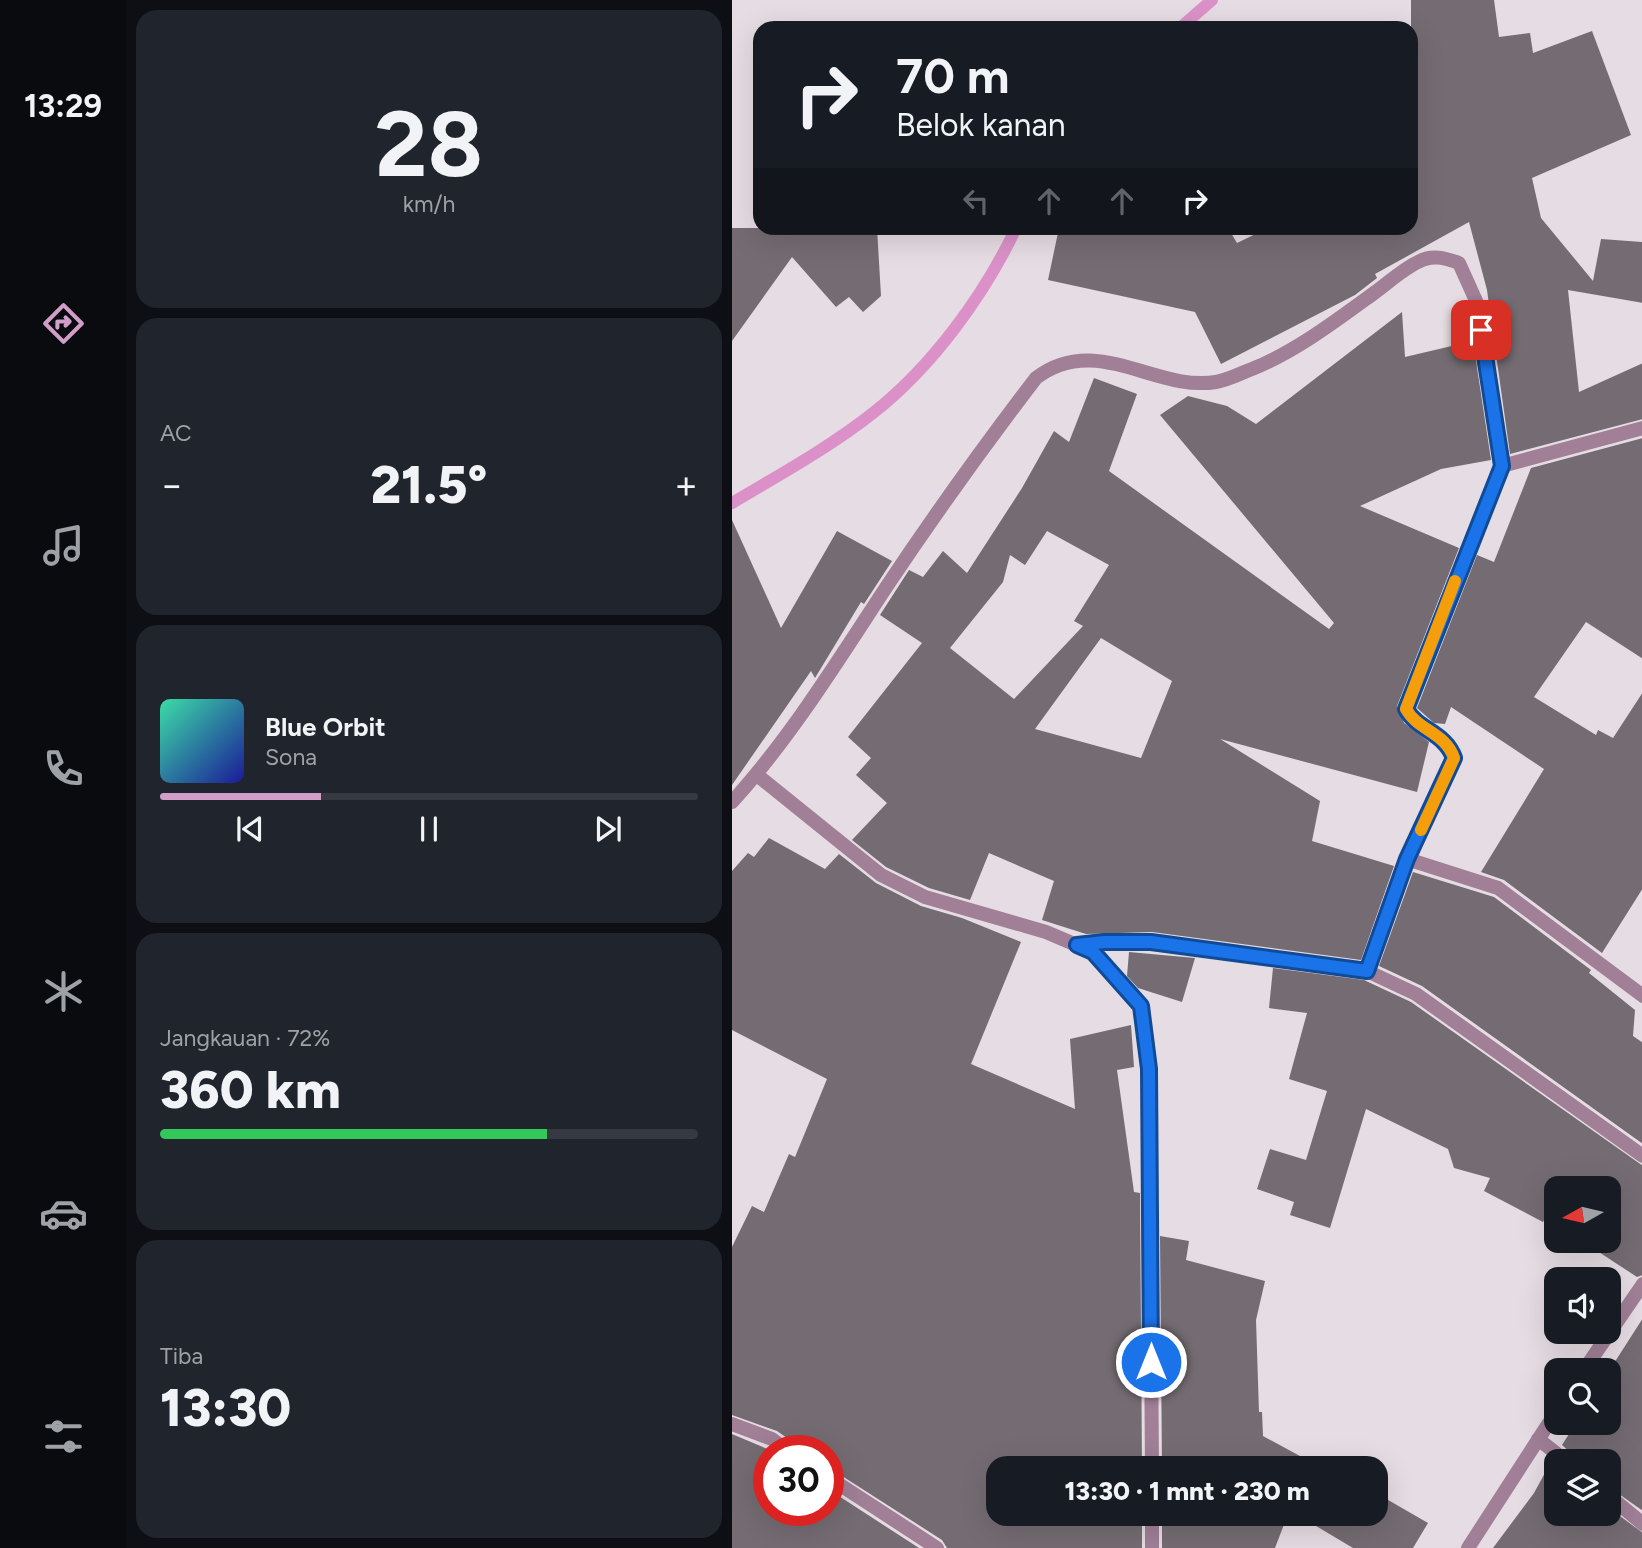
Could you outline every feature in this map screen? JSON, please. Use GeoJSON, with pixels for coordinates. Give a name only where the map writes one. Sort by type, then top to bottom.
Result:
{"type":"FeatureCollection","features":[{"type":"Feature","properties":{"kind":"street"},"geometry":{"type":"LineString","coordinates":[[732,802],[756,775],[947,496],[1036,378],[1054,364],[1079,360],[1106,362],[1179,379],[1216,382],[1255,368],[1337,320],[1419,261],[1441,256],[1459,263],[1477,303],[1502,466],[1406,709],[1410,718],[1450,745],[1454,758],[1407,859],[1367,971]]}},
{"type":"Feature","properties":{"kind":"street"},"geometry":{"type":"LineString","coordinates":[[1502,466],[1643,428]]}},
{"type":"Feature","properties":{"kind":"street"},"geometry":{"type":"LineString","coordinates":[[756,775],[881,875],[925,897],[1046,932],[1093,952],[1141,1006],[1149,1069],[1152,1456]]}},
{"type":"Feature","properties":{"kind":"street"},"geometry":{"type":"LineString","coordinates":[[1407,859],[1498,888],[1643,996]]}},
{"type":"Feature","properties":{"kind":"street"},"geometry":{"type":"LineString","coordinates":[[1077,945],[1151,942],[1367,971],[1416,994],[1643,1156]]}},
{"type":"Feature","properties":{"kind":"street"},"geometry":{"type":"LineString","coordinates":[[1592,1358],[1643,1284]]}},
{"type":"Feature","properties":{"kind":"street"},"geometry":{"type":"LineString","coordinates":[[732,1424],[760,1435]]}},
{"type":"Feature","properties":{"kind":"street"},"geometry":{"type":"LineString","coordinates":[[1468,1548],[1544,1430]]}},
{"type":"Feature","properties":{"kind":"street"},"geometry":{"type":"LineString","coordinates":[[1538,1439],[1551,1449]]}},
{"type":"Feature","properties":{"kind":"street"},"geometry":{"type":"LineString","coordinates":[[844,1487],[937,1548]]}},
{"type":"Feature","properties":{"kind":"street"},"geometry":{"type":"LineString","coordinates":[[1621,1506],[1643,1524]]}},
{"type":"Feature","properties":{"kind":"street"},"geometry":{"type":"LineString","coordinates":[[1152,1526],[1152,1548]]}},
{"type":"Feature","properties":{"kind":"building"},"geometry":{"type":"Polygon","coordinates":[[[1411,0],[1494,0],[1499,37],[1530,33],[1533,53],[1592,31],[1631,135],[1532,178],[1541,218],[1593,281],[1601,239],[1643,242],[1643,303],[1568,290],[1579,392],[1643,363],[1643,419],[1510,454],[1487,290],[1469,222],[1375,274],[1377,278],[1355,295],[1221,364],[1195,312],[1048,280],[1058,235],[1232,235],[1237,243],[1254,235],[1418,235],[1418,21],[1411,21],[1411,0]]]}},
{"type":"Feature","properties":{"kind":"building"},"geometry":{"type":"Polygon","coordinates":[[[732,228],[753,228],[753,235],[877,235],[881,296],[863,312],[849,297],[836,307],[792,257],[732,341],[732,228]]]}},
{"type":"Feature","properties":{"kind":"building"},"geometry":{"type":"Polygon","coordinates":[[[1402,312],[1405,357],[1473,341],[1491,460],[1441,469],[1360,506],[1459,548],[1397,706],[1404,723],[1429,742],[1417,792],[1220,739],[1320,801],[1312,841],[1394,866],[1361,960],[1152,932],[1086,934],[1042,920],[1054,881],[989,853],[970,900],[929,888],[886,867],[852,840],[887,803],[856,775],[871,758],[848,737],[922,643],[880,615],[909,570],[923,577],[943,551],[967,573],[1022,488],[1054,431],[1069,442],[1094,378],[1137,394],[1109,471],[1329,629],[1334,623],[1160,415],[1188,396],[1227,406],[1256,424],[1402,312]],[[1047,531],[1025,565],[1010,555],[1003,582],[950,648],[1014,699],[1083,626],[1074,621],[1109,565],[1047,531]],[[1101,638],[1035,729],[1141,758],[1172,681],[1101,638]]]}},
{"type":"Feature","properties":{"kind":"building"},"geometry":{"type":"Polygon","coordinates":[[[1643,438],[1643,659],[1586,622],[1534,697],[1596,735],[1598,730],[1613,738],[1643,692],[1643,888],[1602,953],[1504,880],[1481,872],[1544,769],[1451,707],[1445,724],[1434,723],[1417,708],[1477,555],[1494,562],[1531,468],[1643,438]]]}},
{"type":"Feature","properties":{"kind":"building"},"geometry":{"type":"Polygon","coordinates":[[[732,520],[781,628],[837,531],[892,561],[864,604],[861,602],[815,678],[811,671],[732,785],[732,520]]]}},
{"type":"Feature","properties":{"kind":"building"},"geometry":{"type":"Polygon","coordinates":[[[769,838],[825,869],[839,854],[876,883],[921,906],[962,918],[1021,942],[971,1064],[1075,1109],[1070,1039],[1131,1025],[1134,1067],[1117,1070],[1134,1192],[1140,1193],[1142,1456],[986,1456],[986,1526],[1142,1526],[1142,1548],[947,1548],[942,1540],[844,1477],[844,1435],[783,1435],[732,1415],[732,1247],[752,1206],[764,1212],[789,1154],[795,1157],[827,1079],[732,1030],[732,871],[748,853],[754,857],[769,838]]]}},
{"type":"Feature","properties":{"kind":"building"},"geometry":{"type":"Polygon","coordinates":[[[1413,872],[1494,897],[1591,970],[1589,973],[1635,1010],[1633,1036],[1643,1043],[1643,1144],[1422,986],[1379,966],[1413,872]]]}},
{"type":"Feature","properties":{"kind":"building"},"geometry":{"type":"Polygon","coordinates":[[[1129,952],[1195,958],[1182,1002],[1138,988],[1127,976],[1129,952]]]}},
{"type":"Feature","properties":{"kind":"building"},"geometry":{"type":"Polygon","coordinates":[[[1273,968],[1364,980],[1411,1002],[1643,1166],[1643,1275],[1637,1277],[1600,1253],[1621,1253],[1621,1176],[1544,1176],[1543,1222],[1484,1191],[1490,1178],[1454,1168],[1448,1149],[1366,1109],[1330,1228],[1290,1215],[1294,1202],[1257,1189],[1270,1149],[1306,1160],[1327,1091],[1289,1079],[1307,1013],[1269,1008],[1273,968]]]}},
{"type":"Feature","properties":{"kind":"building"},"geometry":{"type":"Polygon","coordinates":[[[1160,1236],[1189,1241],[1186,1260],[1265,1281],[1256,1320],[1259,1412],[1262,1412],[1263,1436],[1300,1456],[1162,1456],[1160,1236]]]}},
{"type":"Feature","properties":{"kind":"building"},"geometry":{"type":"Polygon","coordinates":[[[1643,1318],[1643,1511],[1621,1495],[1621,1449],[1566,1449],[1562,1445],[1568,1435],[1621,1435],[1621,1358],[1617,1358],[1643,1318]]]}},
{"type":"Feature","properties":{"kind":"building"},"geometry":{"type":"Polygon","coordinates":[[[732,1434],[753,1443],[753,1526],[844,1526],[844,1499],[919,1548],[732,1548],[732,1434]]]}},
{"type":"Feature","properties":{"kind":"building"},"geometry":{"type":"Polygon","coordinates":[[[1544,1475],[1544,1526],[1621,1526],[1621,1517],[1643,1533],[1643,1548],[1493,1548],[1534,1493],[1544,1475]]]}},
{"type":"Feature","properties":{"kind":"building"},"geometry":{"type":"Polygon","coordinates":[[[1388,1500],[1428,1523],[1413,1548],[1353,1548],[1316,1526],[1388,1526],[1388,1500]]]}},
{"type":"Feature","properties":{"kind":"building"},"geometry":{"type":"Polygon","coordinates":[[[1162,1526],[1283,1526],[1275,1548],[1162,1548],[1162,1526]]]}},
{"type":"Feature","properties":{"kind":"waterway"},"geometry":{"type":"LineString","coordinates":[[1188,21],[1212,0]]}},
{"type":"Feature","properties":{"kind":"waterway"},"geometry":{"type":"LineString","coordinates":[[732,503],[839,437],[895,395],[955,328],[989,278],[1012,235]]}},
{"type":"Feature","properties":{"kind":"slow traffic"},"geometry":{"type":"LineString","coordinates":[[1421,830],[1454,758],[1450,745],[1436,733],[1410,718],[1406,709],[1455,581]]}},
{"type":"Feature","properties":{"kind":"route"},"geometry":{"type":"LineString","coordinates":[[1151,1362],[1149,1069],[1141,1006],[1114,972],[1093,952],[1077,945],[1151,942],[1336,964],[1367,971],[1407,859],[1454,758],[1450,745],[1436,733],[1410,718],[1406,709],[1474,531],[1502,466],[1481,330]]}}]}
